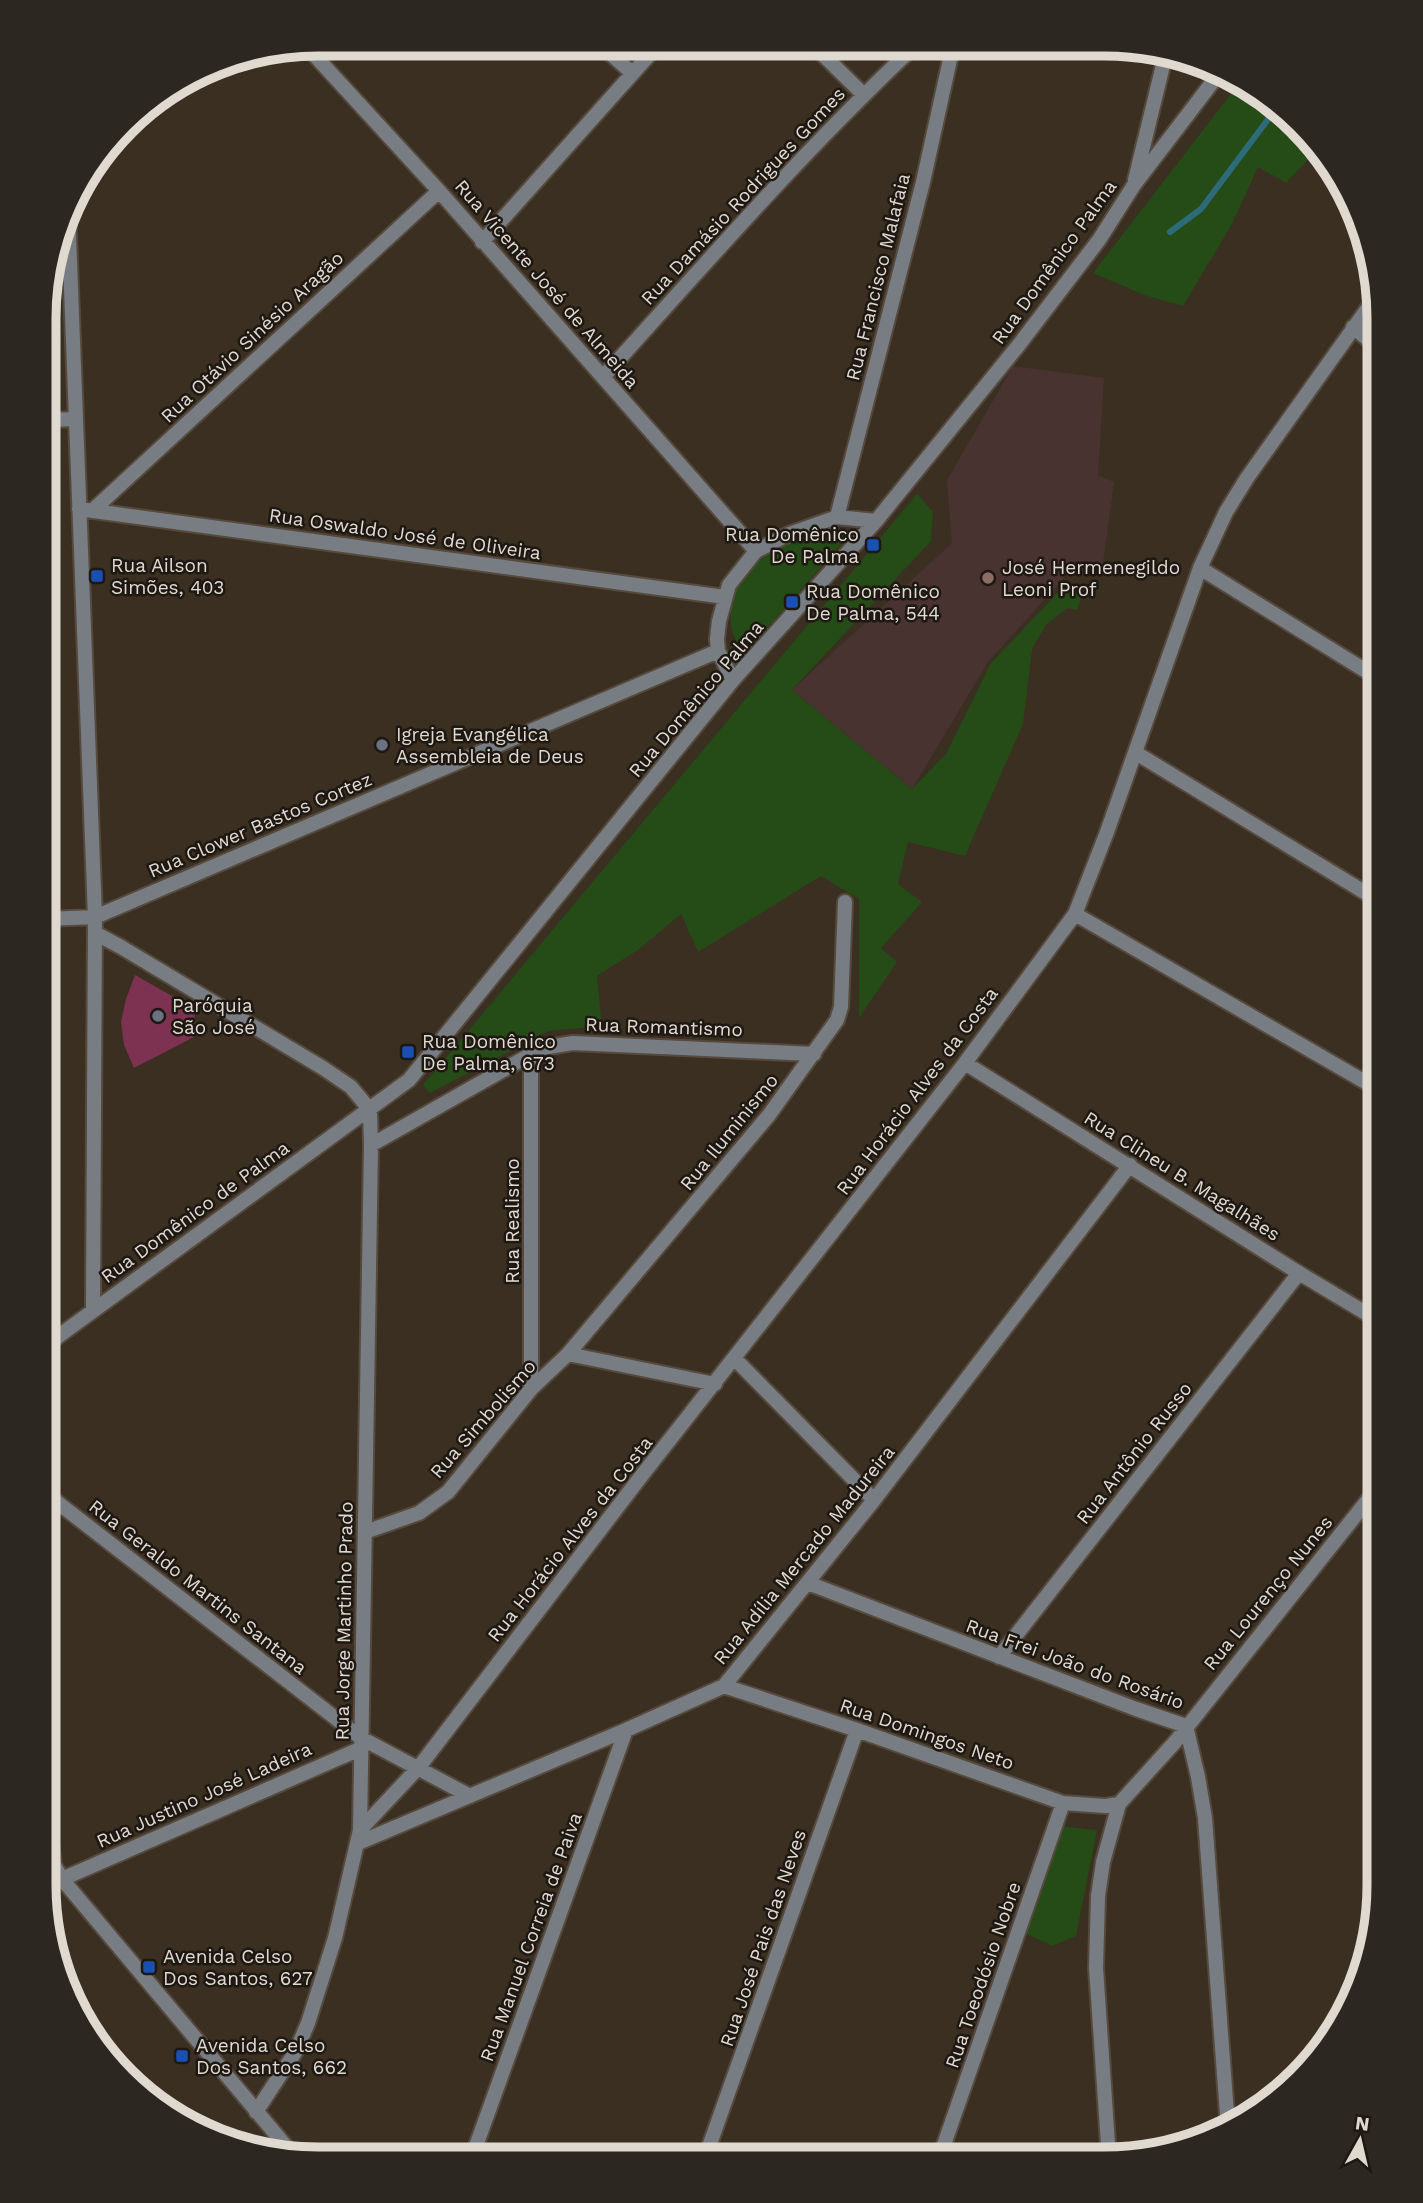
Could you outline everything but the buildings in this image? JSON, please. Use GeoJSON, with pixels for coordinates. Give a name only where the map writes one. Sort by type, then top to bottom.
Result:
{"type":"FeatureCollection","features":[{"type":"Feature","properties":{"kind":"street","name":"Rua Vicente José de Almeida"},"geometry":{"type":"LineString","coordinates":[[315,56],[439,191],[756,551]]}},
{"type":"Feature","properties":{"kind":"street"},"geometry":{"type":"LineString","coordinates":[[614,56],[632,72]]}},
{"type":"Feature","properties":{"kind":"street"},"geometry":{"type":"LineString","coordinates":[[482,242],[647,56]]}},
{"type":"Feature","properties":{"kind":"street"},"geometry":{"type":"LineString","coordinates":[[824,56],[864,94]]}},
{"type":"Feature","properties":{"kind":"street","name":"Rua Damásio Rodrigues Gomes"},"geometry":{"type":"LineString","coordinates":[[603,377],[695,274],[864,94],[905,56]]}},
{"type":"Feature","properties":{"kind":"street","name":"Rua Francisco Malafaia"},"geometry":{"type":"LineString","coordinates":[[837,517],[923,182],[951,56]]}},
{"type":"Feature","properties":{"kind":"street"},"geometry":{"type":"LineString","coordinates":[[1134,185],[1164,63]]}},
{"type":"Feature","properties":{"kind":"street","name":"Rua Domênico Palma"},"geometry":{"type":"LineString","coordinates":[[370,1110],[409,1080],[733,680],[876,521],[1018,346],[1099,240],[1134,185],[1214,80]]}},
{"type":"Feature","properties":{"kind":"street","name":"Rua Otávio Sinésio Aragão"},"geometry":{"type":"LineString","coordinates":[[86,510],[439,191]]}},
{"type":"Feature","properties":{"kind":"street"},"geometry":{"type":"LineString","coordinates":[[69,237],[76,419],[86,510],[95,917],[93,1310]]}},
{"type":"Feature","properties":{"kind":"street","name":"Rua Horácio Alves da Costa"},"geometry":{"type":"LineString","coordinates":[[359,1837],[419,1767],[639,1479],[965,1063],[1075,914],[1136,754],[1199,568],[1226,512],[1247,478],[1366,309]]}},
{"type":"Feature","properties":{"kind":"street"},"geometry":{"type":"LineString","coordinates":[[1353,327],[1367,339]]}},
{"type":"Feature","properties":{"kind":"street"},"geometry":{"type":"LineString","coordinates":[[56,420],[76,419]]}},
{"type":"Feature","properties":{"kind":"street","name":"Rua Oswaldo José de Oliveira"},"geometry":{"type":"LineString","coordinates":[[86,510],[725,597]]}},
{"type":"Feature","properties":{"kind":"street"},"geometry":{"type":"LineString","coordinates":[[733,680],[718,651],[717,639],[725,597],[736,573],[756,551],[789,534],[837,517],[876,521]]}},
{"type":"Feature","properties":{"kind":"street"},"geometry":{"type":"LineString","coordinates":[[1199,568],[1367,672]]}},
{"type":"Feature","properties":{"kind":"street","name":"Rua Clower Bastos Cortez"},"geometry":{"type":"LineString","coordinates":[[56,919],[95,917],[718,651]]}},
{"type":"Feature","properties":{"kind":"street"},"geometry":{"type":"LineString","coordinates":[[1136,754],[1367,894]]}},
{"type":"Feature","properties":{"kind":"street","name":"Rua Iluminismo"},"geometry":{"type":"LineString","coordinates":[[568,1354],[769,1115],[837,1020],[841,1007],[845,902]]}},
{"type":"Feature","properties":{"kind":"street"},"geometry":{"type":"LineString","coordinates":[[1075,914],[1367,1083]]}},
{"type":"Feature","properties":{"kind":"street"},"geometry":{"type":"LineString","coordinates":[[95,933],[323,1068],[351,1087],[370,1110]]}},
{"type":"Feature","properties":{"kind":"street","name":"Rua Romantismo"},"geometry":{"type":"LineString","coordinates":[[371,1145],[542,1048],[573,1043],[814,1054]]}},
{"type":"Feature","properties":{"kind":"street","name":"Rua Realismo"},"geometry":{"type":"LineString","coordinates":[[530,1389],[531,1052]]}},
{"type":"Feature","properties":{"kind":"street","name":"Rua Clineu B. Magalhães"},"geometry":{"type":"LineString","coordinates":[[965,1063],[1367,1314]]}},
{"type":"Feature","properties":{"kind":"street","name":"Rua Jorge Martinho Prado"},"geometry":{"type":"LineString","coordinates":[[256,2112],[296,2051],[308,2023],[335,1938],[359,1837],[370,1110]]}},
{"type":"Feature","properties":{"kind":"street","name":"Rua Domênico de Palma"},"geometry":{"type":"LineString","coordinates":[[56,1337],[370,1110]]}},
{"type":"Feature","properties":{"kind":"street","name":"Rua Adília Mercado Madureira"},"geometry":{"type":"LineString","coordinates":[[359,1837],[470,1796],[724,1686],[874,1500],[1130,1165]]}},
{"type":"Feature","properties":{"kind":"street","name":"Rua Antônio Russo"},"geometry":{"type":"LineString","coordinates":[[999,1657],[1298,1273]]}},
{"type":"Feature","properties":{"kind":"street"},"geometry":{"type":"LineString","coordinates":[[568,1354],[716,1384]]}},
{"type":"Feature","properties":{"kind":"street","name":"Rua Simbolismo"},"geometry":{"type":"LineString","coordinates":[[365,1532],[419,1513],[449,1492],[530,1389],[568,1354]]}},
{"type":"Feature","properties":{"kind":"street"},"geometry":{"type":"LineString","coordinates":[[735,1359],[874,1500]]}},
{"type":"Feature","properties":{"kind":"street","name":"Rua Geraldo Martins Santana"},"geometry":{"type":"LineString","coordinates":[[56,1501],[362,1743],[419,1767],[470,1796]]}},
{"type":"Feature","properties":{"kind":"street","name":"Rua Lourenço Nunes"},"geometry":{"type":"LineString","coordinates":[[1108,2147],[1096,1968],[1097,1908],[1103,1862],[1119,1804],[1175,1742],[1367,1501]]}},
{"type":"Feature","properties":{"kind":"street","name":"Rua Frei João do Rosário"},"geometry":{"type":"LineString","coordinates":[[808,1583],[1186,1726],[1205,1818],[1227,2117]]}},
{"type":"Feature","properties":{"kind":"street","name":"Rua Domingos Neto"},"geometry":{"type":"LineString","coordinates":[[724,1686],[1063,1803],[1091,1806],[1119,1804]]}},
{"type":"Feature","properties":{"kind":"street","name":"Rua Manuel Correia de Paiva"},"geometry":{"type":"LineString","coordinates":[[476,2147],[626,1730]]}},
{"type":"Feature","properties":{"kind":"street","name":"Rua José Pais das Neves"},"geometry":{"type":"LineString","coordinates":[[709,2147],[857,1730]]}},
{"type":"Feature","properties":{"kind":"street","name":"Rua Justino José Ladeira"},"geometry":{"type":"LineString","coordinates":[[62,1879],[362,1743]]}},
{"type":"Feature","properties":{"kind":"street","name":"Rua Toeodósio Nobre"},"geometry":{"type":"LineString","coordinates":[[943,2147],[1063,1803]]}},
{"type":"Feature","properties":{"kind":"street"},"geometry":{"type":"LineString","coordinates":[[56,1873],[285,2145]]}},
{"type":"Feature","properties":{"kind":"shaded area","name":"José Hermenegildo Leoni Prof"},"geometry":{"type":"Polygon","coordinates":[[[1013,366],[1104,378],[1098,475],[1114,482],[1101,577],[1076,561],[988,662],[912,789],[792,690],[952,543],[947,480],[1013,366]]]}},
{"type":"Feature","properties":{"kind":"green space"},"geometry":{"type":"Polygon","coordinates":[[[1234,90],[1278,121],[1311,156],[1286,183],[1258,167],[1232,224],[1183,306],[1144,295],[1093,273],[1234,90]]]}},
{"type":"Feature","properties":{"kind":"green space"},"geometry":{"type":"Polygon","coordinates":[[[917,494],[933,512],[931,541],[792,690],[912,789],[946,754],[991,663],[1068,582],[1084,588],[1077,610],[1067,608],[1046,625],[1032,649],[1023,724],[965,856],[908,842],[898,884],[922,902],[881,948],[897,962],[859,1018],[859,899],[821,876],[698,952],[681,914],[638,950],[597,976],[602,1026],[548,1031],[430,1093],[423,1085],[917,494]]]}},
{"type":"Feature","properties":{"kind":"green space"},"geometry":{"type":"Polygon","coordinates":[[[854,530],[743,655],[731,625],[732,602],[740,582],[753,566],[790,543],[811,536],[854,530]]]}},
{"type":"Feature","properties":{"kind":"green space"},"geometry":{"type":"Polygon","coordinates":[[[1048,1825],[1097,1830],[1076,1936],[1052,1946],[1013,1927],[1048,1825]]]}},
{"type":"Feature","properties":{"kind":"waterway"},"geometry":{"type":"LineString","coordinates":[[1170,232],[1201,209],[1271,115]]}},
{"type":"Feature","properties":{"kind":"place","name":"Rua Domênico De Palma"},"geometry":{"type":"Point","coordinates":[873,545]}},
{"type":"Feature","properties":{"kind":"place","name":"Rua Ailson Simões, 403"},"geometry":{"type":"Point","coordinates":[97,576]}},
{"type":"Feature","properties":{"kind":"place","name":"José Hermenegildo Leoni Prof"},"geometry":{"type":"Point","coordinates":[988,578]}},
{"type":"Feature","properties":{"kind":"place","name":"Rua Domênico De Palma, 544"},"geometry":{"type":"Point","coordinates":[792,602]}},
{"type":"Feature","properties":{"kind":"place","name":"Igreja Evangélica Assembleia de Deus"},"geometry":{"type":"Point","coordinates":[382,745]}},
{"type":"Feature","properties":{"kind":"place","name":"Paróquia São José"},"geometry":{"type":"Point","coordinates":[158,1016]}},
{"type":"Feature","properties":{"kind":"place","name":"Rua Domênico De Palma, 673"},"geometry":{"type":"Point","coordinates":[408,1052]}},
{"type":"Feature","properties":{"kind":"place","name":"Avenida Celso Dos Santos, 627"},"geometry":{"type":"Point","coordinates":[149,1967]}},
{"type":"Feature","properties":{"kind":"place","name":"Avenida Celso Dos Santos, 662"},"geometry":{"type":"Point","coordinates":[182,2056]}}]}
